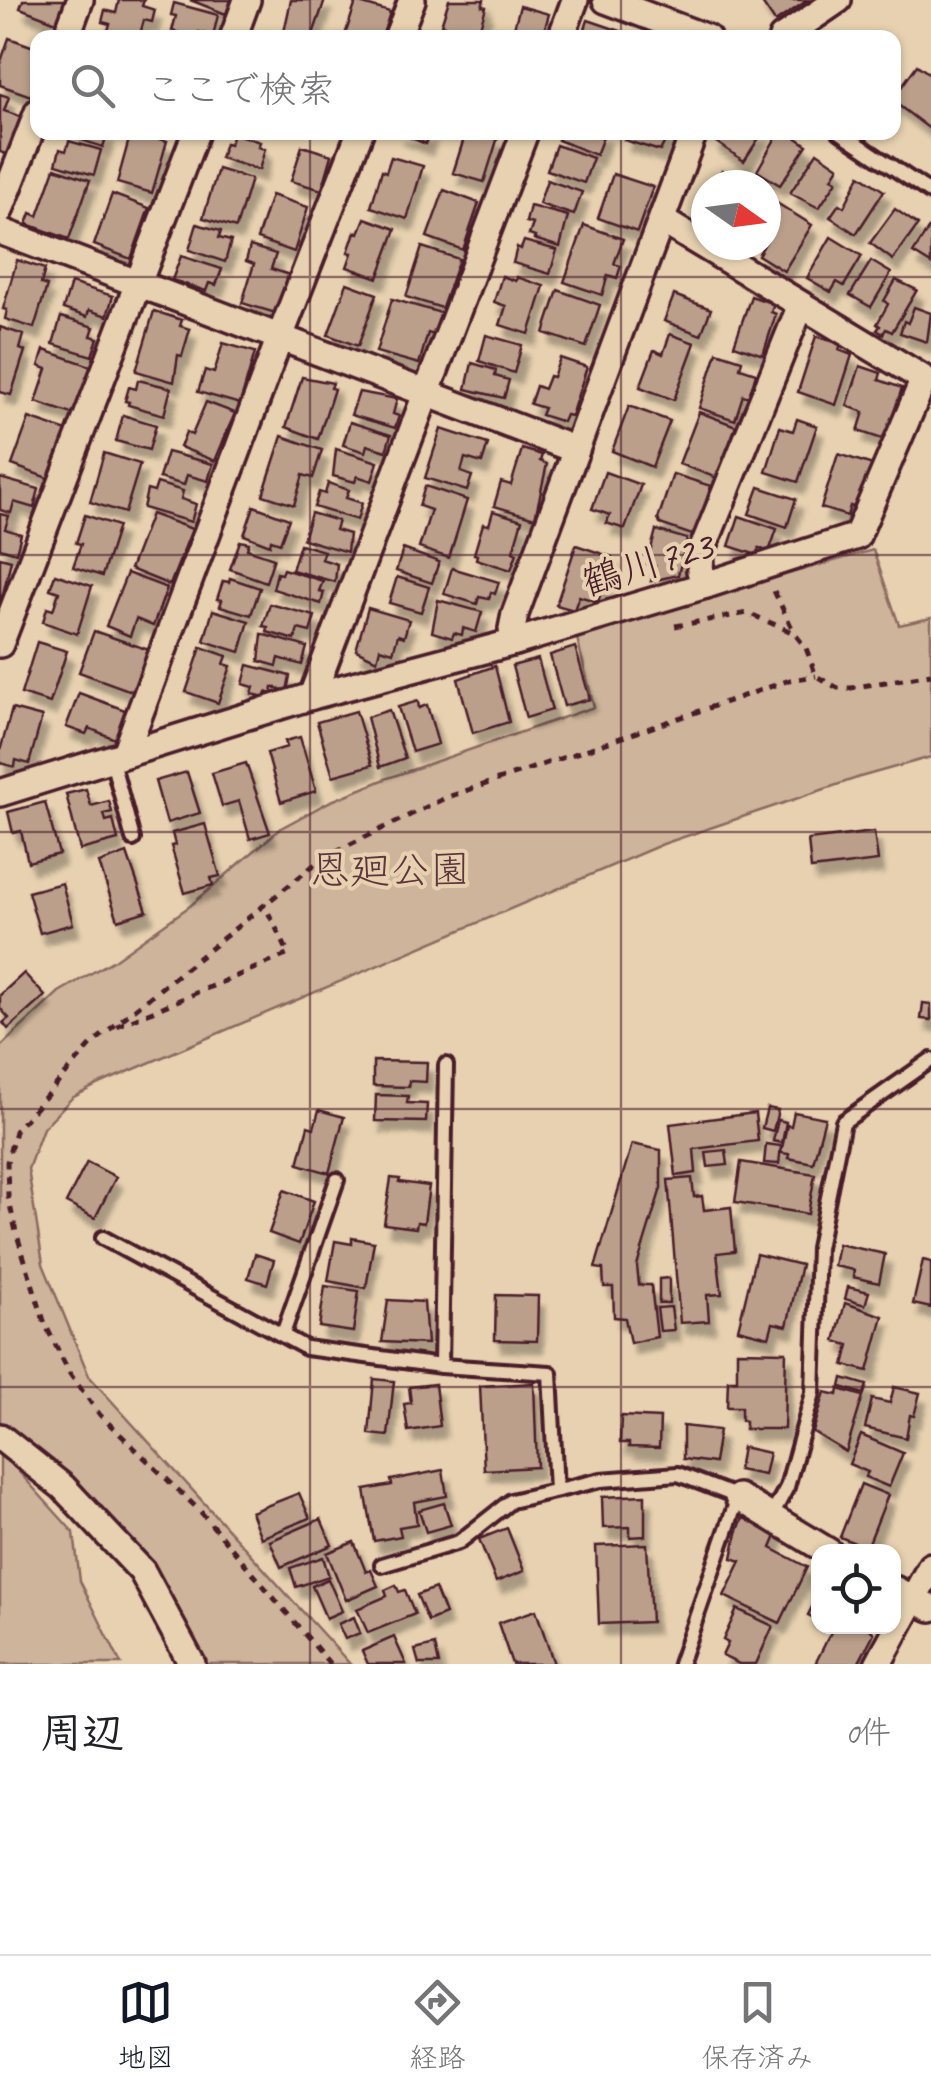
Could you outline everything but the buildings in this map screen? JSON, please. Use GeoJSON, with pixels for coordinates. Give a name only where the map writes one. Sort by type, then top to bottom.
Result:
{"type":"FeatureCollection","features":[{"type":"Feature","properties":{"kind":"street"},"geometry":{"type":"LineString","coordinates":[[69,30],[80,0]]}},
{"type":"Feature","properties":{"kind":"street"},"geometry":{"type":"LineString","coordinates":[[236,30],[247,0]]}},
{"type":"Feature","properties":{"kind":"street"},"geometry":{"type":"LineString","coordinates":[[401,30],[412,0]]}},
{"type":"Feature","properties":{"kind":"street"},"geometry":{"type":"LineString","coordinates":[[564,30],[575,0]]}},
{"type":"Feature","properties":{"kind":"street"},"geometry":{"type":"LineString","coordinates":[[606,0],[686,30]]}},
{"type":"Feature","properties":{"kind":"street"},"geometry":{"type":"LineString","coordinates":[[794,30],[838,0]]}},
{"type":"Feature","properties":{"kind":"street"},"geometry":{"type":"LineString","coordinates":[[0,210],[30,133]]}},
{"type":"Feature","properties":{"kind":"street"},"geometry":{"type":"LineString","coordinates":[[0,644],[193,140]]}},
{"type":"Feature","properties":{"kind":"street"},"geometry":{"type":"LineString","coordinates":[[118,755],[357,140]]}},
{"type":"Feature","properties":{"kind":"street"},"geometry":{"type":"LineString","coordinates":[[312,696],[522,140]]}},
{"type":"Feature","properties":{"kind":"street"},"geometry":{"type":"LineString","coordinates":[[515,642],[515,614],[691,140]]}},
{"type":"Feature","properties":{"kind":"street","name":"鶴川723"},"geometry":{"type":"LineString","coordinates":[[0,792],[312,696],[706,586],[857,536],[924,378],[662,222]]}},
{"type":"Feature","properties":{"kind":"street"},"geometry":{"type":"LineString","coordinates":[[0,231],[576,450]]}},
{"type":"Feature","properties":{"kind":"street"},"geometry":{"type":"LineString","coordinates":[[706,586],[700,571],[701,554],[801,305]]}},
{"type":"Feature","properties":{"kind":"street"},"geometry":{"type":"LineString","coordinates":[[0,1436],[63,1487],[142,1571],[192,1664]]}},
{"type":"Feature","properties":{"kind":"street"},"geometry":{"type":"LineString","coordinates":[[738,1496],[817,1544]]}},
{"type":"Feature","properties":{"kind":"street"},"geometry":{"type":"LineString","coordinates":[[878,1664],[931,1566]]}},
{"type":"Feature","properties":{"kind":"lane"},"geometry":{"type":"LineString","coordinates":[[852,140],[931,193]]}},
{"type":"Feature","properties":{"kind":"lane"},"geometry":{"type":"LineString","coordinates":[[118,755],[134,839]]}},
{"type":"Feature","properties":{"kind":"lane"},"geometry":{"type":"LineString","coordinates":[[771,1517],[786,1488],[813,1394],[818,1248],[843,1122],[931,1060]]}},
{"type":"Feature","properties":{"kind":"lane"},"geometry":{"type":"LineString","coordinates":[[441,1366],[446,1065]]}},
{"type":"Feature","properties":{"kind":"lane"},"geometry":{"type":"LineString","coordinates":[[283,1334],[338,1180]]}},
{"type":"Feature","properties":{"kind":"lane"},"geometry":{"type":"LineString","coordinates":[[103,1238],[306,1348],[441,1366],[550,1373],[556,1490]]}},
{"type":"Feature","properties":{"kind":"lane"},"geometry":{"type":"LineString","coordinates":[[382,1565],[458,1542],[511,1501],[601,1480],[678,1474],[738,1496],[680,1664]]}},
{"type":"Feature","properties":{"kind":"path"},"geometry":{"type":"LineString","coordinates":[[768,580],[794,633],[806,648],[816,676]]}},
{"type":"Feature","properties":{"kind":"path"},"geometry":{"type":"LineString","coordinates":[[669,627],[748,613],[794,633]]}},
{"type":"Feature","properties":{"kind":"path"},"geometry":{"type":"LineString","coordinates":[[330,1664],[200,1511],[100,1415],[70,1374],[44,1324],[16,1232],[8,1196],[15,1132],[94,1042],[324,856],[445,798],[790,680],[816,676],[838,688],[851,688],[931,674]]}},
{"type":"Feature","properties":{"kind":"path"},"geometry":{"type":"LineString","coordinates":[[111,1028],[289,954],[264,904]]}},
{"type":"Feature","properties":{"kind":"path"},"geometry":{"type":"LineString","coordinates":[[0,1152],[10,1154]]}},
{"type":"Feature","properties":{"kind":"green space","name":"恩廻公園"},"geometry":{"type":"Polygon","coordinates":[[[873,550],[899,625],[931,618],[931,757],[663,844],[97,1085],[72,1098],[43,1128],[28,1169],[43,1264],[89,1376],[350,1664],[197,1664],[165,1596],[87,1493],[0,1422],[0,1047],[59,992],[114,960],[190,906],[281,828],[329,802],[388,778],[594,707],[576,634],[873,550]]]}},
{"type":"Feature","properties":{"kind":"green space"},"geometry":{"type":"Polygon","coordinates":[[[0,1451],[74,1533],[80,1581],[121,1664],[0,1664],[0,1451]]]}}]}
